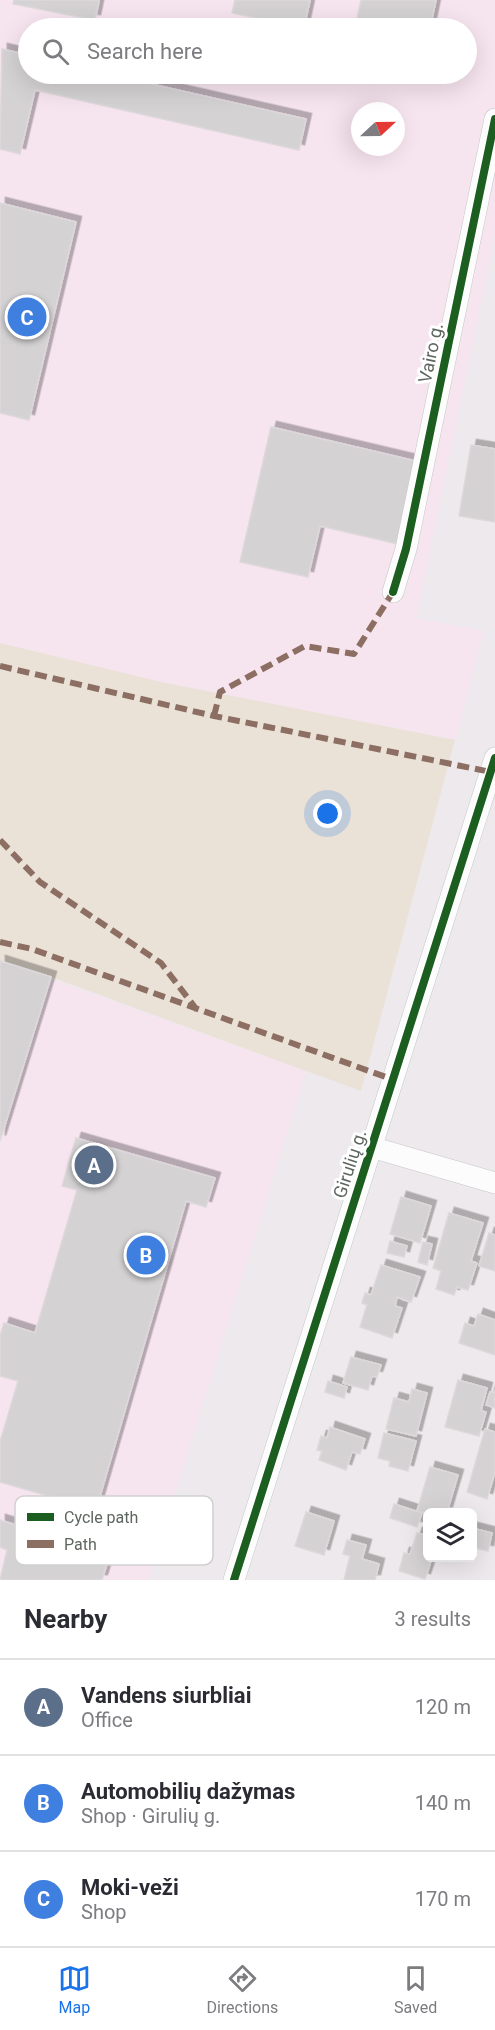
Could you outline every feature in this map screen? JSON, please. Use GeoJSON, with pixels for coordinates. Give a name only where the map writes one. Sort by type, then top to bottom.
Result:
{"type":"FeatureCollection","features":[{"type":"Feature","properties":{"kind":"street","name":"Vairo g."},"geometry":{"type":"LineString","coordinates":[[393,592],[406,549],[495,119]]}},
{"type":"Feature","properties":{"kind":"street","name":"Girulių g."},"geometry":{"type":"LineString","coordinates":[[234,1580],[495,758]]}},
{"type":"Feature","properties":{"kind":"street"},"geometry":{"type":"LineString","coordinates":[[372,1147],[495,1183]]}},
{"type":"Feature","properties":{"kind":"shaded area"},"geometry":{"type":"Polygon","coordinates":[[[0,0],[495,0],[495,234],[416,618],[484,631],[455,740],[161,682],[0,643],[0,0]]]}},
{"type":"Feature","properties":{"kind":"shaded area"},"geometry":{"type":"Polygon","coordinates":[[[0,643],[161,682],[455,740],[361,1091],[51,977],[0,961],[0,643]]]}},
{"type":"Feature","properties":{"kind":"shaded area"},"geometry":{"type":"Polygon","coordinates":[[[0,961],[306,1071],[174,1496],[15,1496],[15,1565],[153,1565],[148,1580],[0,1580],[0,961]]]}},
{"type":"Feature","properties":{"kind":"building"},"geometry":{"type":"Polygon","coordinates":[[[14,0],[99,1],[95,18],[13,4],[14,0]]]}},
{"type":"Feature","properties":{"kind":"building"},"geometry":{"type":"Polygon","coordinates":[[[235,0],[310,0],[306,18],[256,18],[232,13],[235,0]]]}},
{"type":"Feature","properties":{"kind":"building"},"geometry":{"type":"Polygon","coordinates":[[[361,0],[436,0],[432,18],[357,18],[361,0]]]}},
{"type":"Feature","properties":{"kind":"building"},"geometry":{"type":"Polygon","coordinates":[[[2,49],[18,53],[18,84],[151,84],[306,119],[299,150],[35,90],[20,154],[0,149],[2,49]]]}},
{"type":"Feature","properties":{"kind":"building"},"geometry":{"type":"Polygon","coordinates":[[[0,203],[76,222],[29,420],[0,413],[0,203]]]}},
{"type":"Feature","properties":{"kind":"building"},"geometry":{"type":"Polygon","coordinates":[[[271,427],[416,461],[398,544],[320,526],[308,577],[240,562],[271,427]]]}},
{"type":"Feature","properties":{"kind":"building"},"geometry":{"type":"Polygon","coordinates":[[[471,445],[495,449],[495,522],[459,516],[471,445]]]}},
{"type":"Feature","properties":{"kind":"building"},"geometry":{"type":"Polygon","coordinates":[[[0,961],[51,977],[0,1141],[0,961]]]}},
{"type":"Feature","properties":{"kind":"building"},"geometry":{"type":"Polygon","coordinates":[[[76,1138],[215,1178],[206,1207],[186,1201],[100,1496],[48,1496],[0,1482],[0,1442],[18,1381],[0,1376],[0,1336],[4,1323],[35,1333],[77,1190],[62,1186],[76,1138]]]}},
{"type":"Feature","properties":{"kind":"building"},"geometry":{"type":"Polygon","coordinates":[[[401,1197],[431,1206],[420,1243],[390,1234],[401,1197]]]}},
{"type":"Feature","properties":{"kind":"building"},"geometry":{"type":"Polygon","coordinates":[[[449,1213],[483,1223],[471,1261],[477,1263],[468,1290],[457,1287],[454,1295],[436,1289],[441,1271],[433,1268],[449,1213]]]}},
{"type":"Feature","properties":{"kind":"building"},"geometry":{"type":"Polygon","coordinates":[[[489,1233],[495,1235],[495,1271],[479,1266],[489,1233]]]}},
{"type":"Feature","properties":{"kind":"building"},"geometry":{"type":"Polygon","coordinates":[[[390,1241],[407,1246],[404,1257],[387,1253],[390,1241]]]}},
{"type":"Feature","properties":{"kind":"building"},"geometry":{"type":"Polygon","coordinates":[[[423,1242],[432,1244],[427,1265],[418,1262],[423,1242]]]}},
{"type":"Feature","properties":{"kind":"building"},"geometry":{"type":"Polygon","coordinates":[[[381,1265],[420,1277],[411,1302],[397,1297],[395,1306],[402,1308],[392,1338],[360,1327],[367,1305],[362,1303],[365,1293],[371,1295],[381,1265]]]}},
{"type":"Feature","properties":{"kind":"building"},"geometry":{"type":"Polygon","coordinates":[[[478,1314],[495,1320],[495,1355],[459,1343],[465,1323],[474,1326],[478,1314]]]}},
{"type":"Feature","properties":{"kind":"building"},"geometry":{"type":"Polygon","coordinates":[[[351,1357],[381,1365],[377,1377],[372,1376],[368,1390],[343,1383],[351,1357]]]}},
{"type":"Feature","properties":{"kind":"building"},"geometry":{"type":"Polygon","coordinates":[[[458,1380],[487,1388],[481,1411],[486,1412],[479,1436],[445,1427],[458,1380]]]}},
{"type":"Feature","properties":{"kind":"building"},"geometry":{"type":"Polygon","coordinates":[[[328,1381],[347,1387],[344,1398],[325,1392],[328,1381]]]}},
{"type":"Feature","properties":{"kind":"building"},"geometry":{"type":"Polygon","coordinates":[[[412,1389],[427,1393],[416,1436],[386,1429],[394,1398],[409,1402],[412,1389]]]}},
{"type":"Feature","properties":{"kind":"building"},"geometry":{"type":"Polygon","coordinates":[[[495,1390],[495,1408],[486,1405],[490,1392],[494,1393],[495,1390]]]}},
{"type":"Feature","properties":{"kind":"building"},"geometry":{"type":"Polygon","coordinates":[[[330,1427],[365,1439],[360,1454],[352,1452],[346,1470],[319,1460],[322,1451],[317,1450],[321,1436],[327,1438],[330,1427]]]}},
{"type":"Feature","properties":{"kind":"building"},"geometry":{"type":"Polygon","coordinates":[[[485,1429],[495,1432],[495,1472],[487,1499],[467,1492],[485,1429]]]}},
{"type":"Feature","properties":{"kind":"building"},"geometry":{"type":"Polygon","coordinates":[[[384,1433],[416,1441],[408,1471],[389,1466],[390,1461],[378,1458],[384,1433]]]}},
{"type":"Feature","properties":{"kind":"building"},"geometry":{"type":"Polygon","coordinates":[[[430,1467],[458,1475],[448,1508],[423,1508],[423,1513],[417,1511],[430,1467]]]}},
{"type":"Feature","properties":{"kind":"building"},"geometry":{"type":"Polygon","coordinates":[[[394,1504],[422,1513],[417,1527],[390,1518],[394,1504]]]}},
{"type":"Feature","properties":{"kind":"building"},"geometry":{"type":"Polygon","coordinates":[[[306,1512],[334,1521],[324,1555],[295,1546],[306,1512]]]}},
{"type":"Feature","properties":{"kind":"building"},"geometry":{"type":"Polygon","coordinates":[[[0,1520],[15,1525],[15,1565],[107,1565],[102,1580],[0,1580],[7,1550],[0,1547],[0,1520]]]}},
{"type":"Feature","properties":{"kind":"building"},"geometry":{"type":"Polygon","coordinates":[[[477,1529],[492,1533],[488,1551],[477,1548],[477,1529]]]}},
{"type":"Feature","properties":{"kind":"building"},"geometry":{"type":"Polygon","coordinates":[[[417,1533],[423,1535],[423,1562],[431,1562],[425,1579],[399,1571],[404,1553],[410,1554],[417,1533]]]}},
{"type":"Feature","properties":{"kind":"building"},"geometry":{"type":"Polygon","coordinates":[[[347,1540],[366,1545],[362,1559],[379,1564],[375,1580],[344,1580],[350,1556],[343,1554],[347,1540]]]}},
{"type":"Feature","properties":{"kind":"marked path"},"geometry":{"type":"LineString","coordinates":[[214,716],[220,692],[305,646],[354,654],[393,592]]}},
{"type":"Feature","properties":{"kind":"marked path"},"geometry":{"type":"LineString","coordinates":[[0,666],[214,716],[491,772]]}},
{"type":"Feature","properties":{"kind":"marked path"},"geometry":{"type":"LineString","coordinates":[[0,840],[40,882],[161,963],[197,1010]]}},
{"type":"Feature","properties":{"kind":"marked path"},"geometry":{"type":"LineString","coordinates":[[0,942],[32,949],[394,1080]]}},
{"type":"Feature","properties":{"kind":"cycle path"},"geometry":{"type":"LineString","coordinates":[[393,592],[406,549],[495,119]]}},
{"type":"Feature","properties":{"kind":"cycle path"},"geometry":{"type":"LineString","coordinates":[[234,1580],[495,758]]}},
{"type":"Feature","properties":{"kind":"place","name":"Moki-veži"},"geometry":{"type":"Point","coordinates":[27,317]}},
{"type":"Feature","properties":{"kind":"place","name":"Vandens siurbliai"},"geometry":{"type":"Point","coordinates":[94,1165]}},
{"type":"Feature","properties":{"kind":"place","name":"Automobilių dažymas"},"geometry":{"type":"Point","coordinates":[146,1255]}}]}
